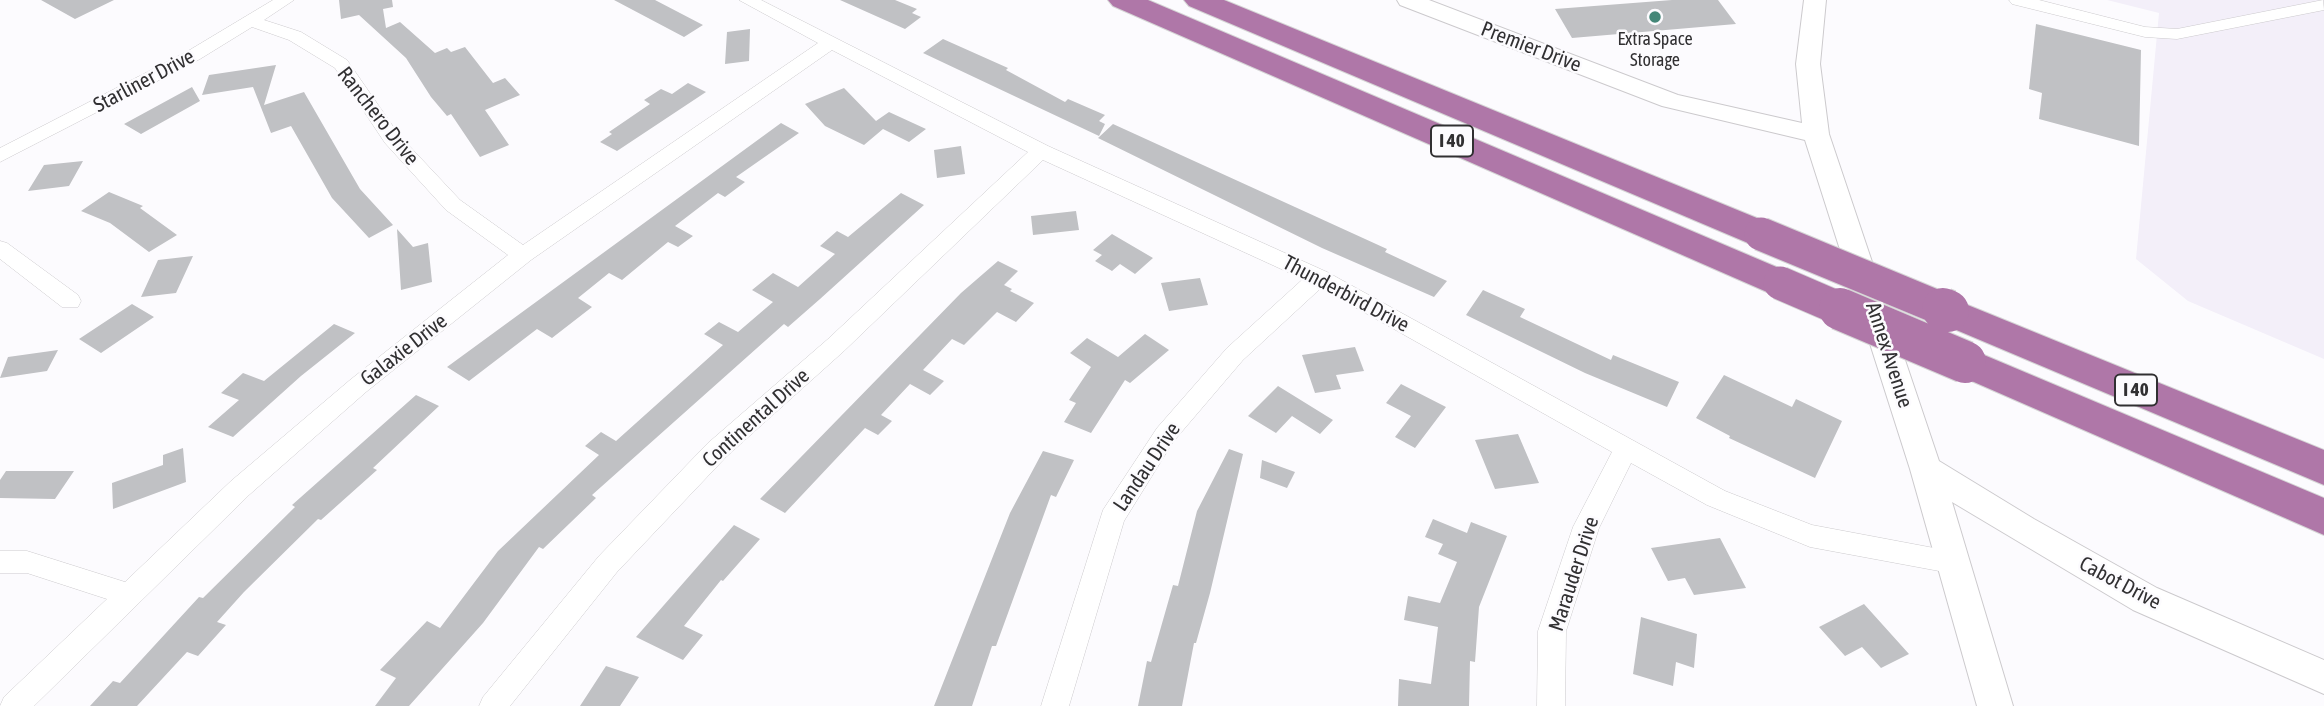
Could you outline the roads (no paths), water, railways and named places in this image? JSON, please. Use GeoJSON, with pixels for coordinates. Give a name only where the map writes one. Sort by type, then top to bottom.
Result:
{"type":"FeatureCollection","features":[{"type":"Feature","properties":{"kind":"highway","name":"I 40"},"geometry":{"type":"LineString","coordinates":[[1123,0],[2324,517]]}},
{"type":"Feature","properties":{"kind":"highway","name":"I 40"},"geometry":{"type":"LineString","coordinates":[[1199,0],[2324,468]]}},
{"type":"Feature","properties":{"kind":"street","name":"Starliner Drive"},"geometry":{"type":"LineString","coordinates":[[0,156],[253,22],[285,0]]}},
{"type":"Feature","properties":{"kind":"street","name":"Thunderbird Drive"},"geometry":{"type":"LineString","coordinates":[[748,0],[1041,151],[1319,277],[1716,498],[1810,536],[1950,562]]}},
{"type":"Feature","properties":{"kind":"street","name":"Premier Drive"},"geometry":{"type":"LineString","coordinates":[[1408,0],[1671,102],[1816,134]]}},
{"type":"Feature","properties":{"kind":"street","name":"Annex Avenue"},"geometry":{"type":"LineString","coordinates":[[1815,0],[1808,64],[1816,134],[1926,469],[1950,562],[1995,706]]}},
{"type":"Feature","properties":{"kind":"street"},"geometry":{"type":"LineString","coordinates":[[2018,0],[2145,32],[2177,34],[2324,5]]}},
{"type":"Feature","properties":{"kind":"street","name":"Ranchero Drive"},"geometry":{"type":"LineString","coordinates":[[253,22],[295,36],[341,64],[392,139],[453,205],[523,255]]}},
{"type":"Feature","properties":{"kind":"street","name":"Galaxie Drive"},"geometry":{"type":"LineString","coordinates":[[14,706],[240,488],[339,403],[523,255],[832,42]]}},
{"type":"Feature","properties":{"kind":"street","name":"Continental Drive"},"geometry":{"type":"LineString","coordinates":[[493,706],[608,564],[717,450],[836,345],[1041,151]]}},
{"type":"Feature","properties":{"kind":"street"},"geometry":{"type":"LineString","coordinates":[[0,248],[70,301]]}},
{"type":"Feature","properties":{"kind":"street","name":"Landau Drive"},"geometry":{"type":"LineString","coordinates":[[1055,706],[1112,518],[1165,435],[1235,354],[1319,277]]}},
{"type":"Feature","properties":{"kind":"street","name":"Marauder Drive"},"geometry":{"type":"LineString","coordinates":[[1551,706],[1552,631],[1586,527],[1626,449]]}},
{"type":"Feature","properties":{"kind":"street","name":"Cabot Drive"},"geometry":{"type":"LineString","coordinates":[[1926,469],[2022,530],[2145,599],[2324,677]]}},
{"type":"Feature","properties":{"kind":"street"},"geometry":{"type":"LineString","coordinates":[[0,562],[27,562],[130,595]]}},
{"type":"Feature","properties":{"kind":"place","name":"Extra Space Storage"},"geometry":{"type":"Point","coordinates":[1655,17]}}]}
